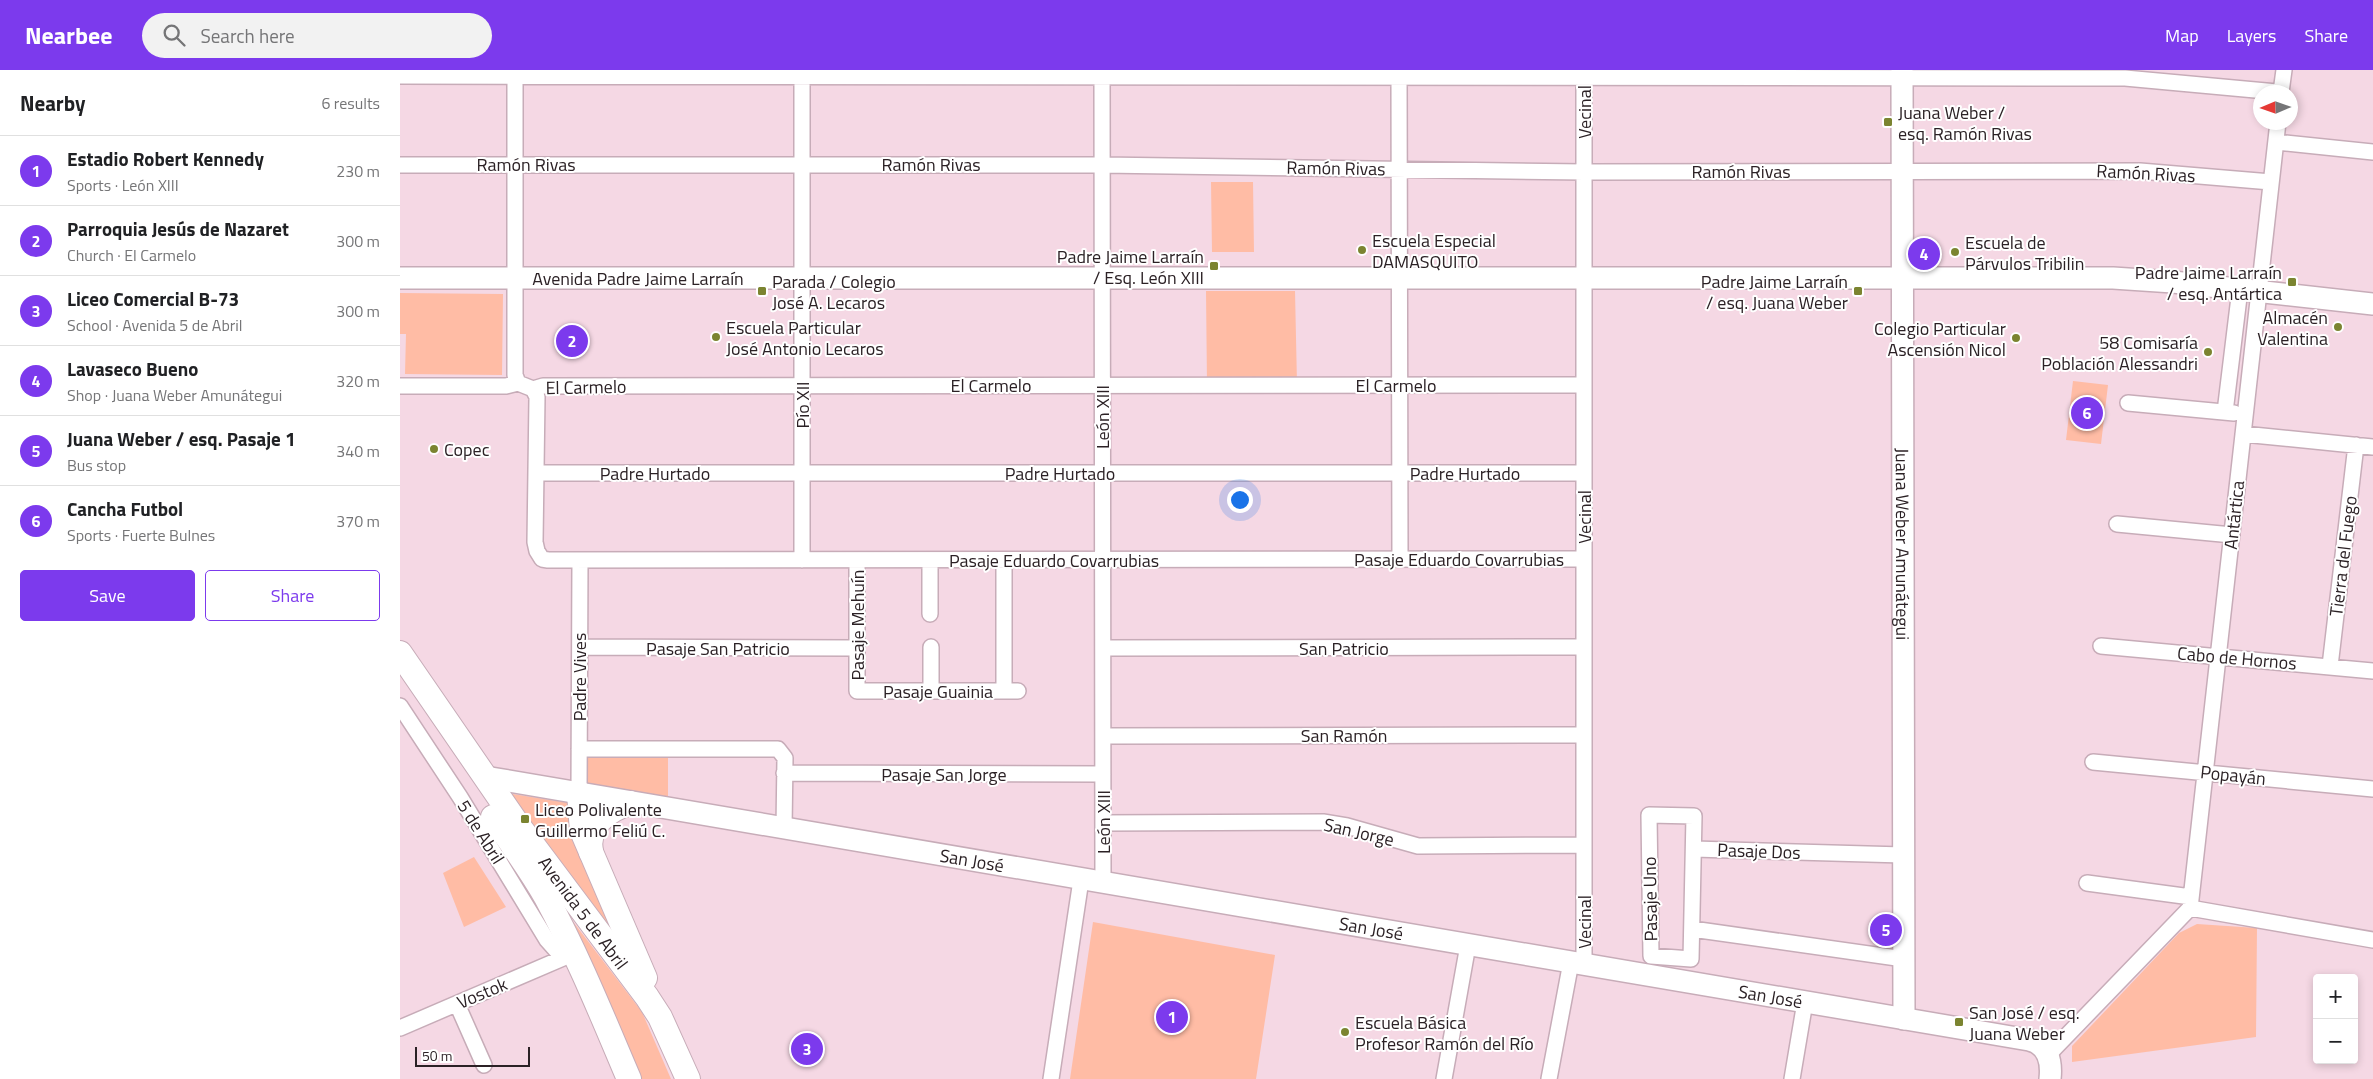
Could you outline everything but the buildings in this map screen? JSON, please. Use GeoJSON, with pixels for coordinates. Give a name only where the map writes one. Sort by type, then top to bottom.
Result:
{"type":"FeatureCollection","features":[{"type":"Feature","properties":{"kind":"main road","name":"Avenida 5 de Abril"},"geometry":{"type":"LineString","coordinates":[[400,653],[485,777],[616,953],[660,1017],[688,1079]]}},
{"type":"Feature","properties":{"kind":"main road","name":"Avenida 5 de Abril"},"geometry":{"type":"LineString","coordinates":[[400,682],[525,863],[559,922],[572,963],[629,1079]]}},
{"type":"Feature","properties":{"kind":"main road"},"geometry":{"type":"LineString","coordinates":[[579,793],[580,822],[660,1017]]}},
{"type":"Feature","properties":{"kind":"main road"},"geometry":{"type":"LineString","coordinates":[[591,852],[591,833],[598,822],[611,810],[630,803]]}},
{"type":"Feature","properties":{"kind":"street"},"geometry":{"type":"LineString","coordinates":[[2282,85],[2284,70]]}},
{"type":"Feature","properties":{"kind":"street"},"geometry":{"type":"LineString","coordinates":[[515,73],[515,375],[518,383]]}},
{"type":"Feature","properties":{"kind":"street"},"geometry":{"type":"LineString","coordinates":[[400,76],[515,73],[1902,74],[2126,78],[2253,90]]}},
{"type":"Feature","properties":{"kind":"street","name":"Pío XII"},"geometry":{"type":"LineString","coordinates":[[802,73],[802,560]]}},
{"type":"Feature","properties":{"kind":"street","name":"León XIII"},"geometry":{"type":"LineString","coordinates":[[1102,74],[1103,884]]}},
{"type":"Feature","properties":{"kind":"street"},"geometry":{"type":"LineString","coordinates":[[1399,74],[1400,560]]}},
{"type":"Feature","properties":{"kind":"street","name":"Vecinal"},"geometry":{"type":"LineString","coordinates":[[1549,1079],[1577,963],[1584,845],[1584,74]]}},
{"type":"Feature","properties":{"kind":"street","name":"Juana Weber Amunátegui"},"geometry":{"type":"LineString","coordinates":[[1902,74],[1904,1018]]}},
{"type":"Feature","properties":{"kind":"street","name":"Antártica"},"geometry":{"type":"LineString","coordinates":[[2225,412],[2271,182],[2277,130]]}},
{"type":"Feature","properties":{"kind":"street"},"geometry":{"type":"LineString","coordinates":[[2276,142],[2373,152]]}},
{"type":"Feature","properties":{"kind":"street","name":"Ramón Rivas"},"geometry":{"type":"LineString","coordinates":[[400,164],[1102,165],[1584,172],[2140,171],[2271,182]]}},
{"type":"Feature","properties":{"kind":"street","name":"Avenida Padre Jaime Larraín"},"geometry":{"type":"LineString","coordinates":[[400,278],[2120,279],[2250,290],[2373,304]]}},
{"type":"Feature","properties":{"kind":"street","name":"Antártica"},"geometry":{"type":"LineString","coordinates":[[2191,902],[2245,414],[2250,290]]}},
{"type":"Feature","properties":{"kind":"street","name":"El Carmelo"},"geometry":{"type":"LineString","coordinates":[[400,386],[506,386],[518,383],[533,389],[543,386],[1584,384]]}},
{"type":"Feature","properties":{"kind":"street"},"geometry":{"type":"LineString","coordinates":[[533,389],[536,397],[536,473]]}},
{"type":"Feature","properties":{"kind":"street"},"geometry":{"type":"LineString","coordinates":[[2128,403],[2245,414]]}},
{"type":"Feature","properties":{"kind":"street"},"geometry":{"type":"LineString","coordinates":[[2243,434],[2373,447]]}},
{"type":"Feature","properties":{"kind":"street","name":"Tierra del Fuego"},"geometry":{"type":"LineString","coordinates":[[2330,666],[2356,445]]}},
{"type":"Feature","properties":{"kind":"street","name":"Padre Hurtado"},"geometry":{"type":"LineString","coordinates":[[536,473],[1584,472]]}},
{"type":"Feature","properties":{"kind":"street","name":"Pasaje Eduardo Covarrubias"},"geometry":{"type":"LineString","coordinates":[[536,473],[536,542],[537,551],[542,559],[1584,559]]}},
{"type":"Feature","properties":{"kind":"street"},"geometry":{"type":"LineString","coordinates":[[2117,524],[2232,535]]}},
{"type":"Feature","properties":{"kind":"street","name":"Padre Vives"},"geometry":{"type":"LineString","coordinates":[[579,793],[580,560]]}},
{"type":"Feature","properties":{"kind":"street","name":"Pasaje Mehuín"},"geometry":{"type":"LineString","coordinates":[[857,560],[858,691]]}},
{"type":"Feature","properties":{"kind":"street"},"geometry":{"type":"LineString","coordinates":[[930,560],[930,614]]}},
{"type":"Feature","properties":{"kind":"street","name":"Pasaje Guainia"},"geometry":{"type":"LineString","coordinates":[[858,691],[1011,691],[1004,560]]}},
{"type":"Feature","properties":{"kind":"street","name":"Cabo de Hornos"},"geometry":{"type":"LineString","coordinates":[[2101,646],[2373,671]]}},
{"type":"Feature","properties":{"kind":"street","name":"Pasaje San Patricio"},"geometry":{"type":"LineString","coordinates":[[580,647],[857,648]]}},
{"type":"Feature","properties":{"kind":"street"},"geometry":{"type":"LineString","coordinates":[[930,647],[931,691]]}},
{"type":"Feature","properties":{"kind":"street","name":"San Patricio"},"geometry":{"type":"LineString","coordinates":[[1103,648],[1584,647]]}},
{"type":"Feature","properties":{"kind":"street","name":"5 de Abril"},"geometry":{"type":"LineString","coordinates":[[400,706],[460,797],[547,940],[572,963]]}},
{"type":"Feature","properties":{"kind":"street","name":"San Ramón"},"geometry":{"type":"LineString","coordinates":[[1103,736],[1584,735]]}},
{"type":"Feature","properties":{"kind":"street"},"geometry":{"type":"LineString","coordinates":[[579,749],[774,749],[784,754],[784,829]]}},
{"type":"Feature","properties":{"kind":"street","name":"Popayán"},"geometry":{"type":"LineString","coordinates":[[2093,762],[2373,789]]}},
{"type":"Feature","properties":{"kind":"street","name":"Pasaje San Jorge"},"geometry":{"type":"LineString","coordinates":[[784,773],[1103,774]]}},
{"type":"Feature","properties":{"kind":"street","name":"San José"},"geometry":{"type":"LineString","coordinates":[[485,777],[1103,884],[2035,1041],[2045,1049],[2048,1055]]}},
{"type":"Feature","properties":{"kind":"street","name":"Pasaje Uno"},"geometry":{"type":"LineString","coordinates":[[1692,929],[1691,959],[1651,956],[1649,815],[1694,816],[1694,849]]}},
{"type":"Feature","properties":{"kind":"street","name":"San Jorge"},"geometry":{"type":"LineString","coordinates":[[1103,823],[1323,822],[1347,826],[1406,843],[1427,846],[1584,845]]}},
{"type":"Feature","properties":{"kind":"street","name":"Pasaje Dos"},"geometry":{"type":"LineString","coordinates":[[1692,929],[1694,849],[1903,855]]}},
{"type":"Feature","properties":{"kind":"street"},"geometry":{"type":"LineString","coordinates":[[1051,1079],[1082,880]]}},
{"type":"Feature","properties":{"kind":"street"},"geometry":{"type":"LineString","coordinates":[[2087,883],[2191,902],[2373,940]]}},
{"type":"Feature","properties":{"kind":"street"},"geometry":{"type":"LineString","coordinates":[[2050,1079],[2051,1068],[2048,1055],[2191,902]]}},
{"type":"Feature","properties":{"kind":"street"},"geometry":{"type":"LineString","coordinates":[[1692,929],[1904,959]]}},
{"type":"Feature","properties":{"kind":"street"},"geometry":{"type":"LineString","coordinates":[[1444,1079],[1468,945]]}},
{"type":"Feature","properties":{"kind":"street","name":"Vostok"},"geometry":{"type":"LineString","coordinates":[[400,1028],[456,1004],[572,963]]}},
{"type":"Feature","properties":{"kind":"street"},"geometry":{"type":"LineString","coordinates":[[1792,1079],[1805,1002]]}},
{"type":"Feature","properties":{"kind":"street"},"geometry":{"type":"LineString","coordinates":[[456,1004],[484,1065]]}},
{"type":"Feature","properties":{"kind":"shaded area"},"geometry":{"type":"Polygon","coordinates":[[[1211,182],[1253,182],[1254,252],[1212,252],[1211,182]]]}},
{"type":"Feature","properties":{"kind":"shaded area"},"geometry":{"type":"Polygon","coordinates":[[[1206,291],[1295,291],[1297,384],[1207,385],[1206,291]]]}},
{"type":"Feature","properties":{"kind":"shaded area"},"geometry":{"type":"Polygon","coordinates":[[[400,293],[503,294],[502,375],[405,374],[406,334],[400,334],[400,293]]]}},
{"type":"Feature","properties":{"kind":"shaded area"},"geometry":{"type":"Polygon","coordinates":[[[2073,381],[2108,385],[2101,444],[2066,440],[2073,381]]]}},
{"type":"Feature","properties":{"kind":"shaded area"},"geometry":{"type":"Polygon","coordinates":[[[588,754],[668,755],[668,803],[587,791],[588,754]]]}},
{"type":"Feature","properties":{"kind":"shaded area"},"geometry":{"type":"Polygon","coordinates":[[[507,793],[569,803],[615,936],[507,793]]]}},
{"type":"Feature","properties":{"kind":"shaded area"},"geometry":{"type":"Polygon","coordinates":[[[474,857],[506,907],[464,927],[443,873],[474,857]]]}},
{"type":"Feature","properties":{"kind":"shaded area"},"geometry":{"type":"Polygon","coordinates":[[[568,915],[642,1012],[671,1079],[639,1079],[568,915]]]}},
{"type":"Feature","properties":{"kind":"shaded area"},"geometry":{"type":"Polygon","coordinates":[[[1093,922],[1275,955],[1256,1079],[1070,1079],[1093,922]]]}},
{"type":"Feature","properties":{"kind":"shaded area"},"geometry":{"type":"Polygon","coordinates":[[[2197,924],[2257,928],[2256,1037],[2072,1062],[2072,1046],[2179,933],[2197,924]]]}},
{"type":"Feature","properties":{"kind":"place","name":"Juana Weber / esq. Ramón Rivas"},"geometry":{"type":"Point","coordinates":[1888,122]}},
{"type":"Feature","properties":{"kind":"place","name":"Escuela Especial DAMASQUITO"},"geometry":{"type":"Point","coordinates":[1362,250]}},
{"type":"Feature","properties":{"kind":"place","name":"Escuela de Párvulos Tribilin"},"geometry":{"type":"Point","coordinates":[1955,252]}},
{"type":"Feature","properties":{"kind":"place","name":"Lavaseco Bueno"},"geometry":{"type":"Point","coordinates":[1924,254]}},
{"type":"Feature","properties":{"kind":"place","name":"Padre Jaime Larraín / Esq. León XIII"},"geometry":{"type":"Point","coordinates":[1214,266]}},
{"type":"Feature","properties":{"kind":"place","name":"Padre Jaime Larraín / esq. Antártica"},"geometry":{"type":"Point","coordinates":[2292,282]}},
{"type":"Feature","properties":{"kind":"place","name":"Parada / Colegio José A. Lecaros"},"geometry":{"type":"Point","coordinates":[762,291]}},
{"type":"Feature","properties":{"kind":"place","name":"Padre Jaime Larraín / esq. Juana Weber"},"geometry":{"type":"Point","coordinates":[1858,291]}},
{"type":"Feature","properties":{"kind":"place","name":"Almacén Valentina"},"geometry":{"type":"Point","coordinates":[2338,327]}},
{"type":"Feature","properties":{"kind":"place","name":"Escuela Particular José Antonio Lecaros"},"geometry":{"type":"Point","coordinates":[716,337]}},
{"type":"Feature","properties":{"kind":"place","name":"Colegio Particular Ascensión Nicol"},"geometry":{"type":"Point","coordinates":[2016,338]}},
{"type":"Feature","properties":{"kind":"place","name":"Parroquia Jesús de Nazaret"},"geometry":{"type":"Point","coordinates":[572,341]}},
{"type":"Feature","properties":{"kind":"place","name":"58 Comisaría Población Alessandri"},"geometry":{"type":"Point","coordinates":[2208,352]}},
{"type":"Feature","properties":{"kind":"place","name":"Cancha Futbol"},"geometry":{"type":"Point","coordinates":[2087,413]}},
{"type":"Feature","properties":{"kind":"place","name":"Copec"},"geometry":{"type":"Point","coordinates":[434,449]}},
{"type":"Feature","properties":{"kind":"place","name":"Liceo Polivalente Guillermo Feliú C."},"geometry":{"type":"Point","coordinates":[525,819]}},
{"type":"Feature","properties":{"kind":"place","name":"Juana Weber / esq. Pasaje 1"},"geometry":{"type":"Point","coordinates":[1886,930]}},
{"type":"Feature","properties":{"kind":"place","name":"Estadio Robert Kennedy"},"geometry":{"type":"Point","coordinates":[1172,1017]}},
{"type":"Feature","properties":{"kind":"place","name":"San José / esq. Juana Weber"},"geometry":{"type":"Point","coordinates":[1959,1022]}},
{"type":"Feature","properties":{"kind":"place","name":"Escuela Básica Profesor Ramón del Río"},"geometry":{"type":"Point","coordinates":[1345,1032]}},
{"type":"Feature","properties":{"kind":"place","name":"Liceo Comercial B-73"},"geometry":{"type":"Point","coordinates":[807,1049]}}]}
